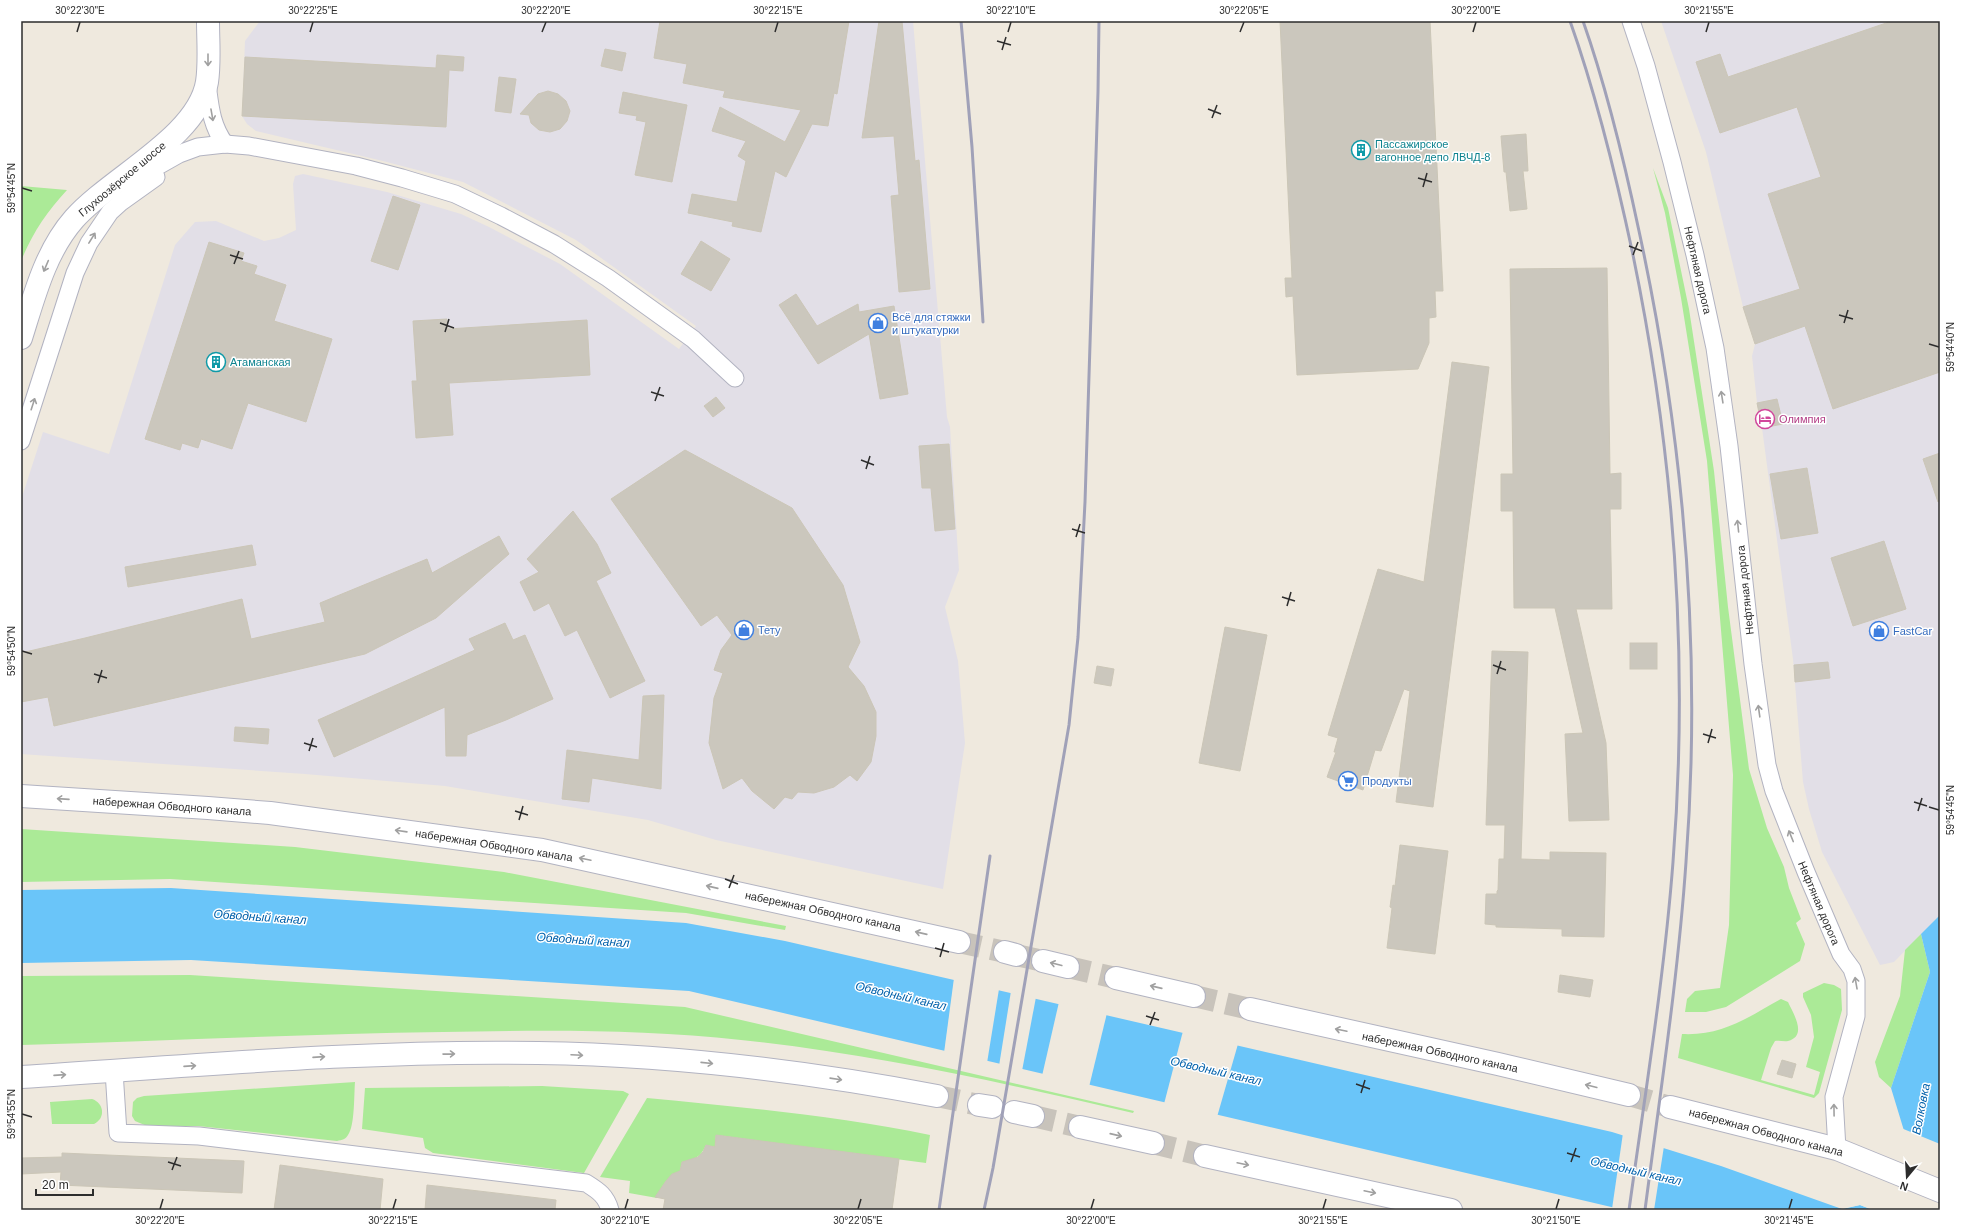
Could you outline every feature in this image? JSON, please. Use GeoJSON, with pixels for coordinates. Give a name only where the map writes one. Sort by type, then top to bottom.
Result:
{"type":"FeatureCollection","features":[{"type":"Feature","properties":{"kind":"main road","name":"Глухоозёрское шоссе"},"geometry":{"type":"LineString","coordinates":[[21,338],[47,263],[57,243],[73,220],[89,204],[175,135],[189,121],[202,98],[207,82],[208,21]]}},
{"type":"Feature","properties":{"kind":"main road","name":"набережная Обводного канала"},"geometry":{"type":"LineString","coordinates":[[21,796],[270,813],[542,850],[959,942]]}},
{"type":"Feature","properties":{"kind":"main road"},"geometry":{"type":"LineString","coordinates":[[1043,961],[1068,967]]}},
{"type":"Feature","properties":{"kind":"main road"},"geometry":{"type":"LineString","coordinates":[[1116,978],[1194,996]]}},
{"type":"Feature","properties":{"kind":"main road","name":"набережная Обводного канала"},"geometry":{"type":"LineString","coordinates":[[1250,1009],[1498,1064],[1629,1095]]}},
{"type":"Feature","properties":{"kind":"main road"},"geometry":{"type":"LineString","coordinates":[[21,1077],[334,1056],[538,1053],[676,1059],[837,1079],[937,1096]]}},
{"type":"Feature","properties":{"kind":"main road","name":"набережная Обводного канала"},"geometry":{"type":"LineString","coordinates":[[1670,1107],[1837,1149],[1940,1191]]}},
{"type":"Feature","properties":{"kind":"main road"},"geometry":{"type":"LineString","coordinates":[[1080,1127],[1153,1144]]}},
{"type":"Feature","properties":{"kind":"main road"},"geometry":{"type":"LineString","coordinates":[[1205,1156],[1451,1210]]}},
{"type":"Feature","properties":{"kind":"street","name":"Нефтяная дорога"},"geometry":{"type":"LineString","coordinates":[[1631,21],[1646,66],[1696,255],[1715,348],[1729,446],[1753,664],[1767,765],[1774,791],[1806,872],[1841,954],[1852,969],[1856,981],[1856,1016],[1834,1097],[1837,1149]]}},
{"type":"Feature","properties":{"kind":"street"},"geometry":{"type":"LineString","coordinates":[[207,82],[212,120],[218,134],[225,144]]}},
{"type":"Feature","properties":{"kind":"street"},"geometry":{"type":"LineString","coordinates":[[113,184],[140,176],[179,154],[198,147],[225,144],[250,146],[356,166],[402,178],[462,198],[502,216],[554,244],[608,278],[693,339],[734,378]]}},
{"type":"Feature","properties":{"kind":"street","name":"Глухоозёрское шоссе"},"geometry":{"type":"LineString","coordinates":[[21,441],[75,273],[98,228],[121,202],[142,186],[167,170],[203,156],[225,144]]}},
{"type":"Feature","properties":{"kind":"street"},"geometry":{"type":"LineString","coordinates":[[114,1071],[118,1133],[199,1136],[586,1183],[598,1190],[606,1199],[610,1210]]}},
{"type":"Feature","properties":{"kind":"shaded area"},"geometry":{"type":"Polygon","coordinates":[[[260,21],[913,21],[947,417],[950,427],[959,570],[945,607],[958,661],[965,743],[943,889],[716,840],[648,820],[445,786],[305,774],[21,754],[21,500],[43,432],[109,454],[175,245],[195,222],[216,221],[264,241],[279,238],[296,230],[293,184],[295,176],[303,174],[387,192],[461,214],[489,227],[560,264],[679,349],[696,326],[576,240],[463,182],[383,161],[256,131],[247,124],[242,116],[245,41],[260,21]]]}},
{"type":"Feature","properties":{"kind":"shaded area"},"geometry":{"type":"Polygon","coordinates":[[[1661,21],[1940,21],[1940,915],[1894,962],[1880,965],[1822,852],[1809,809],[1803,782],[1793,659],[1762,428],[1757,403],[1752,356],[1755,344],[1743,307],[1706,152],[1661,21]]]}},
{"type":"Feature","properties":{"kind":"green space"},"geometry":{"type":"Polygon","coordinates":[[[1653,168],[1668,208],[1689,309],[1714,471],[1728,607],[1749,769],[1767,828],[1784,867],[1789,888],[1801,919],[1796,923],[1805,944],[1800,961],[1726,1007],[1706,1012],[1685,1012],[1687,999],[1695,991],[1720,988],[1729,925],[1733,775],[1707,461],[1681,298],[1665,213],[1653,168]]]}},
{"type":"Feature","properties":{"kind":"green space"},"geometry":{"type":"Polygon","coordinates":[[[21,186],[67,190],[41,223],[30,241],[21,261],[21,186]]]}},
{"type":"Feature","properties":{"kind":"green space"},"geometry":{"type":"Polygon","coordinates":[[[21,829],[295,847],[504,872],[786,926],[785,930],[686,913],[170,879],[21,882],[21,829]]]}},
{"type":"Feature","properties":{"kind":"green space"},"geometry":{"type":"Polygon","coordinates":[[[1921,934],[1930,972],[1891,1088],[1879,1077],[1875,1062],[1900,996],[1905,950],[1921,934]]]}},
{"type":"Feature","properties":{"kind":"green space"},"geometry":{"type":"Polygon","coordinates":[[[190,975],[685,1007],[1134,1111],[1133,1113],[987,1080],[889,1061],[790,1046],[704,1036],[592,1031],[480,1031],[337,1034],[21,1045],[21,976],[190,975]]]}},
{"type":"Feature","properties":{"kind":"green space"},"geometry":{"type":"Polygon","coordinates":[[[1824,983],[1834,985],[1841,989],[1842,1010],[1819,1093],[1814,1098],[1678,1058],[1682,1034],[1696,1034],[1722,1029],[1745,1019],[1781,999],[1788,1002],[1793,1012],[1798,1029],[1797,1034],[1794,1038],[1788,1041],[1775,1041],[1771,1048],[1761,1080],[1814,1095],[1820,1072],[1806,1067],[1814,1037],[1811,1015],[1803,997],[1803,993],[1824,983]]]}},
{"type":"Feature","properties":{"kind":"green space"},"geometry":{"type":"Polygon","coordinates":[[[355,1082],[353,1117],[350,1131],[346,1137],[337,1141],[198,1126],[147,1126],[135,1121],[132,1116],[133,1102],[137,1098],[144,1096],[355,1082]]]}},
{"type":"Feature","properties":{"kind":"green space"},"geometry":{"type":"Polygon","coordinates":[[[542,1086],[623,1091],[629,1094],[584,1173],[433,1153],[425,1148],[423,1138],[362,1129],[365,1088],[542,1086]]]}},
{"type":"Feature","properties":{"kind":"green space"},"geometry":{"type":"Polygon","coordinates":[[[647,1098],[824,1117],[930,1135],[926,1163],[716,1135],[715,1147],[706,1145],[697,1157],[682,1162],[680,1171],[666,1182],[657,1198],[629,1193],[630,1181],[600,1177],[647,1098]]]}},
{"type":"Feature","properties":{"kind":"green space"},"geometry":{"type":"Polygon","coordinates":[[[92,1099],[99,1104],[102,1111],[102,1115],[94,1124],[52,1124],[50,1102],[92,1099]]]}},
{"type":"Feature","properties":{"kind":"water","name":"Обводный канал"},"geometry":{"type":"Polygon","coordinates":[[[171,888],[686,923],[785,941],[1612,1132],[1721,1166],[1842,1209],[1860,1205],[1873,1210],[1624,1210],[689,991],[191,960],[21,963],[21,890],[171,888]]]}},
{"type":"Feature","properties":{"kind":"water","name":"Волковка"},"geometry":{"type":"Polygon","coordinates":[[[1940,915],[1940,1148],[1876,1210],[1905,1134],[1891,1088],[1930,972],[1921,934],[1940,915]]]}},
{"type":"Feature","properties":{"kind":"pier"},"geometry":{"type":"Polygon","coordinates":[[[954,978],[999,989],[987,1063],[944,1053],[954,978]]]}},
{"type":"Feature","properties":{"kind":"pier"},"geometry":{"type":"Polygon","coordinates":[[[1011,991],[1036,997],[1022,1071],[999,1066],[1011,991]]]}},
{"type":"Feature","properties":{"kind":"pier"},"geometry":{"type":"Polygon","coordinates":[[[1059,1002],[1107,1013],[1089,1087],[1042,1076],[1059,1002]]]}},
{"type":"Feature","properties":{"kind":"pier"},"geometry":{"type":"Polygon","coordinates":[[[1183,1031],[1238,1044],[1217,1117],[1164,1104],[1183,1031]]]}},
{"type":"Feature","properties":{"kind":"pier"},"geometry":{"type":"Polygon","coordinates":[[[1901,1128],[1940,1144],[1940,1153],[1917,1210],[1873,1210],[1860,1205],[1842,1209],[1843,1206],[1860,1203],[1874,1208],[1903,1134],[1901,1128]]]}},
{"type":"Feature","properties":{"kind":"pier"},"geometry":{"type":"Polygon","coordinates":[[[1623,1133],[1664,1146],[1654,1210],[1612,1209],[1623,1133]]]}},
{"type":"Feature","properties":{"kind":"building"},"geometry":{"type":"Polygon","coordinates":[[[660,21],[849,21],[837,94],[834,93],[828,126],[812,124],[786,177],[775,171],[761,232],[732,226],[733,222],[688,213],[692,194],[737,202],[746,161],[738,156],[746,141],[712,131],[720,107],[785,142],[801,110],[723,97],[725,91],[683,83],[687,64],[654,58],[660,21]]]}},
{"type":"Feature","properties":{"kind":"building"},"geometry":{"type":"Polygon","coordinates":[[[879,21],[902,21],[915,161],[919,160],[930,289],[899,292],[891,196],[899,195],[894,136],[862,138],[879,21]]]}},
{"type":"Feature","properties":{"kind":"building","name":"Пассажирское вагонное депо ЛВЧД-8"},"geometry":{"type":"Polygon","coordinates":[[[1280,21],[1430,21],[1443,291],[1435,291],[1436,317],[1429,318],[1429,343],[1418,369],[1297,375],[1293,296],[1286,297],[1285,278],[1292,278],[1280,21]]]}},
{"type":"Feature","properties":{"kind":"building"},"geometry":{"type":"Polygon","coordinates":[[[1892,21],[1940,21],[1940,372],[1833,409],[1805,326],[1755,344],[1743,307],[1800,289],[1768,194],[1821,177],[1797,107],[1720,133],[1696,62],[1720,54],[1728,77],[1892,21]]]}},
{"type":"Feature","properties":{"kind":"building"},"geometry":{"type":"Polygon","coordinates":[[[605,49],[626,53],[622,71],[601,66],[605,49]]]}},
{"type":"Feature","properties":{"kind":"building"},"geometry":{"type":"Polygon","coordinates":[[[437,55],[464,57],[463,71],[449,70],[446,127],[242,116],[245,57],[436,68],[437,55]]]}},
{"type":"Feature","properties":{"kind":"building"},"geometry":{"type":"Polygon","coordinates":[[[499,77],[516,79],[511,113],[495,111],[499,77]]]}},
{"type":"Feature","properties":{"kind":"building"},"geometry":{"type":"Polygon","coordinates":[[[548,91],[558,94],[566,101],[570,111],[567,121],[560,129],[550,132],[539,130],[531,123],[529,115],[520,114],[538,94],[548,91]]]}},
{"type":"Feature","properties":{"kind":"building"},"geometry":{"type":"Polygon","coordinates":[[[623,92],[687,105],[672,182],[635,175],[646,122],[636,120],[637,116],[619,113],[623,92]]]}},
{"type":"Feature","properties":{"kind":"building"},"geometry":{"type":"Polygon","coordinates":[[[1526,134],[1528,171],[1523,171],[1527,209],[1510,211],[1506,172],[1504,172],[1501,136],[1526,134]]]}},
{"type":"Feature","properties":{"kind":"building"},"geometry":{"type":"Polygon","coordinates":[[[393,196],[420,205],[398,270],[371,261],[393,196]]]}},
{"type":"Feature","properties":{"kind":"building"},"geometry":{"type":"Polygon","coordinates":[[[701,241],[730,259],[711,291],[681,274],[701,241]]]}},
{"type":"Feature","properties":{"kind":"building","name":"Атаманская"},"geometry":{"type":"Polygon","coordinates":[[[209,242],[244,253],[241,261],[257,266],[254,274],[286,285],[274,321],[332,339],[306,422],[248,403],[232,449],[201,439],[198,448],[182,443],[180,450],[145,439],[209,242]]]}},
{"type":"Feature","properties":{"kind":"building"},"geometry":{"type":"Polygon","coordinates":[[[1607,268],[1610,474],[1621,473],[1621,509],[1610,509],[1612,609],[1576,609],[1606,743],[1609,820],[1569,821],[1565,734],[1583,733],[1555,608],[1514,608],[1513,511],[1501,511],[1501,474],[1513,474],[1510,269],[1607,268]]]}},
{"type":"Feature","properties":{"kind":"building"},"geometry":{"type":"Polygon","coordinates":[[[796,294],[817,326],[858,304],[859,312],[894,306],[908,394],[880,399],[869,334],[818,364],[779,305],[796,294]]]}},
{"type":"Feature","properties":{"kind":"building"},"geometry":{"type":"Polygon","coordinates":[[[447,319],[448,329],[587,320],[590,375],[449,383],[453,435],[416,438],[412,381],[417,381],[413,321],[447,319]]]}},
{"type":"Feature","properties":{"kind":"building"},"geometry":{"type":"Polygon","coordinates":[[[1452,362],[1489,367],[1433,807],[1396,802],[1410,691],[1404,689],[1381,751],[1375,750],[1363,790],[1327,777],[1336,752],[1334,752],[1338,738],[1328,735],[1378,569],[1424,582],[1452,362]]]}},
{"type":"Feature","properties":{"kind":"building"},"geometry":{"type":"Polygon","coordinates":[[[716,397],[725,408],[713,417],[704,406],[716,397]]]}},
{"type":"Feature","properties":{"kind":"building"},"geometry":{"type":"Polygon","coordinates":[[[1777,399],[1783,424],[1762,428],[1757,403],[1777,399]]]}},
{"type":"Feature","properties":{"kind":"building"},"geometry":{"type":"Polygon","coordinates":[[[949,444],[955,529],[935,531],[931,488],[922,488],[919,446],[949,444]]]}},
{"type":"Feature","properties":{"kind":"building"},"geometry":{"type":"Polygon","coordinates":[[[685,450],[792,508],[843,585],[860,642],[848,667],[864,686],[876,712],[876,736],[871,762],[857,781],[850,775],[834,787],[814,793],[798,792],[792,799],[785,797],[774,809],[752,791],[742,778],[723,789],[709,743],[714,698],[723,673],[714,670],[721,650],[732,635],[717,615],[701,626],[611,499],[685,450]]]}},
{"type":"Feature","properties":{"kind":"building"},"geometry":{"type":"Polygon","coordinates":[[[1940,453],[1940,501],[1938,502],[1923,459],[1940,453]]]}},
{"type":"Feature","properties":{"kind":"building"},"geometry":{"type":"Polygon","coordinates":[[[1807,468],[1818,533],[1781,539],[1770,474],[1807,468]]]}},
{"type":"Feature","properties":{"kind":"building"},"geometry":{"type":"Polygon","coordinates":[[[573,511],[597,544],[611,573],[596,581],[645,681],[610,698],[577,630],[565,636],[549,603],[534,611],[520,582],[539,572],[527,559],[573,511]]]}},
{"type":"Feature","properties":{"kind":"building"},"geometry":{"type":"Polygon","coordinates":[[[499,536],[509,554],[436,618],[365,654],[54,726],[48,697],[21,702],[21,653],[242,599],[251,639],[325,622],[320,603],[427,559],[432,573],[499,536]]]}},
{"type":"Feature","properties":{"kind":"building"},"geometry":{"type":"Polygon","coordinates":[[[1884,541],[1906,609],[1853,626],[1831,558],[1884,541]]]}},
{"type":"Feature","properties":{"kind":"building"},"geometry":{"type":"Polygon","coordinates":[[[252,545],[256,565],[128,587],[125,567],[252,545]]]}},
{"type":"Feature","properties":{"kind":"building"},"geometry":{"type":"Polygon","coordinates":[[[505,623],[513,640],[525,635],[553,699],[506,720],[467,735],[466,756],[446,756],[445,707],[334,757],[318,720],[475,650],[469,639],[505,623]]]}},
{"type":"Feature","properties":{"kind":"building"},"geometry":{"type":"Polygon","coordinates":[[[1225,627],[1267,635],[1240,771],[1199,763],[1225,627]]]}},
{"type":"Feature","properties":{"kind":"building"},"geometry":{"type":"Polygon","coordinates":[[[1630,643],[1657,643],[1657,669],[1630,669],[1630,643]]]}},
{"type":"Feature","properties":{"kind":"building"},"geometry":{"type":"Polygon","coordinates":[[[1492,651],[1528,652],[1521,859],[1550,860],[1550,852],[1606,853],[1604,937],[1562,936],[1562,929],[1496,927],[1496,925],[1485,924],[1486,894],[1497,894],[1498,890],[1499,859],[1504,859],[1505,825],[1486,825],[1492,651]]]}},
{"type":"Feature","properties":{"kind":"building"},"geometry":{"type":"Polygon","coordinates":[[[1828,662],[1830,678],[1795,682],[1794,665],[1828,662]]]}},
{"type":"Feature","properties":{"kind":"building"},"geometry":{"type":"Polygon","coordinates":[[[1097,666],[1114,669],[1111,686],[1094,683],[1097,666]]]}},
{"type":"Feature","properties":{"kind":"building"},"geometry":{"type":"Polygon","coordinates":[[[664,695],[661,789],[592,778],[589,802],[562,799],[567,750],[639,760],[643,696],[664,695]]]}},
{"type":"Feature","properties":{"kind":"building"},"geometry":{"type":"Polygon","coordinates":[[[235,727],[269,729],[268,744],[234,741],[235,727]]]}},
{"type":"Feature","properties":{"kind":"building"},"geometry":{"type":"Polygon","coordinates":[[[1400,845],[1448,851],[1435,954],[1387,948],[1392,908],[1390,907],[1393,885],[1395,886],[1400,845]]]}},
{"type":"Feature","properties":{"kind":"building"},"geometry":{"type":"Polygon","coordinates":[[[1560,975],[1593,980],[1590,997],[1558,992],[1560,975]]]}},
{"type":"Feature","properties":{"kind":"building"},"geometry":{"type":"Polygon","coordinates":[[[1782,1060],[1796,1064],[1792,1078],[1777,1074],[1782,1060]]]}},
{"type":"Feature","properties":{"kind":"building"},"geometry":{"type":"Polygon","coordinates":[[[716,1135],[899,1159],[892,1210],[663,1210],[665,1199],[655,1197],[666,1181],[672,1174],[680,1171],[682,1162],[698,1157],[703,1152],[706,1145],[715,1147],[716,1135]]]}},
{"type":"Feature","properties":{"kind":"building"},"geometry":{"type":"Polygon","coordinates":[[[62,1153],[244,1161],[242,1193],[60,1185],[61,1172],[21,1174],[21,1158],[62,1157],[62,1153]]]}},
{"type":"Feature","properties":{"kind":"building"},"geometry":{"type":"Polygon","coordinates":[[[280,1165],[383,1179],[380,1210],[274,1210],[280,1165]]]}},
{"type":"Feature","properties":{"kind":"building"},"geometry":{"type":"Polygon","coordinates":[[[427,1185],[556,1200],[555,1210],[425,1210],[427,1185]]]}},
{"type":"Feature","properties":{"kind":"tunnel"},"geometry":{"type":"LineString","coordinates":[[959,942],[1005,952]]}},
{"type":"Feature","properties":{"kind":"tunnel"},"geometry":{"type":"LineString","coordinates":[[1016,955],[1043,961]]}},
{"type":"Feature","properties":{"kind":"tunnel"},"geometry":{"type":"LineString","coordinates":[[1068,967],[1116,978]]}},
{"type":"Feature","properties":{"kind":"tunnel"},"geometry":{"type":"LineString","coordinates":[[1194,996],[1250,1009]]}},
{"type":"Feature","properties":{"kind":"tunnel"},"geometry":{"type":"LineString","coordinates":[[1629,1095],[1670,1107]]}},
{"type":"Feature","properties":{"kind":"tunnel"},"geometry":{"type":"LineString","coordinates":[[937,1096],[979,1105]]}},
{"type":"Feature","properties":{"kind":"tunnel"},"geometry":{"type":"LineString","coordinates":[[1033,1116],[1080,1127]]}},
{"type":"Feature","properties":{"kind":"tunnel"},"geometry":{"type":"LineString","coordinates":[[1153,1143],[1205,1156]]}},
{"type":"Feature","properties":{"kind":"railway"},"geometry":{"type":"LineString","coordinates":[[961,21],[972,147],[983,322]]}},
{"type":"Feature","properties":{"kind":"railway"},"geometry":{"type":"LineString","coordinates":[[984,1210],[993,1168],[1069,725],[1078,637],[1085,502],[1099,21]]}},
{"type":"Feature","properties":{"kind":"railway"},"geometry":{"type":"LineString","coordinates":[[1570,21],[1589,78],[1613,166],[1633,255],[1647,330],[1659,405],[1668,481],[1678,633],[1678,786],[1673,862],[1665,949],[1629,1210]]}},
{"type":"Feature","properties":{"kind":"railway"},"geometry":{"type":"LineString","coordinates":[[1583,21],[1600,73],[1621,151],[1655,309],[1668,388],[1678,466],[1690,624],[1692,703],[1690,783],[1683,906],[1645,1210]]}},
{"type":"Feature","properties":{"kind":"railway"},"geometry":{"type":"LineString","coordinates":[[939,1210],[990,856]]}},
{"type":"Feature","properties":{"kind":"place","name":"Пассажирское вагонное депо ЛВЧД-8"},"geometry":{"type":"Point","coordinates":[1361,150]}},
{"type":"Feature","properties":{"kind":"place","name":"Всё для стяжки и штукатурки"},"geometry":{"type":"Point","coordinates":[878,323]}},
{"type":"Feature","properties":{"kind":"place","name":"Атаманская"},"geometry":{"type":"Point","coordinates":[216,362]}},
{"type":"Feature","properties":{"kind":"place","name":"Олимпия"},"geometry":{"type":"Point","coordinates":[1765,419]}},
{"type":"Feature","properties":{"kind":"place","name":"Тету"},"geometry":{"type":"Point","coordinates":[744,630]}},
{"type":"Feature","properties":{"kind":"place","name":"FastCar"},"geometry":{"type":"Point","coordinates":[1879,631]}},
{"type":"Feature","properties":{"kind":"place","name":"Продукты"},"geometry":{"type":"Point","coordinates":[1348,781]}}]}
